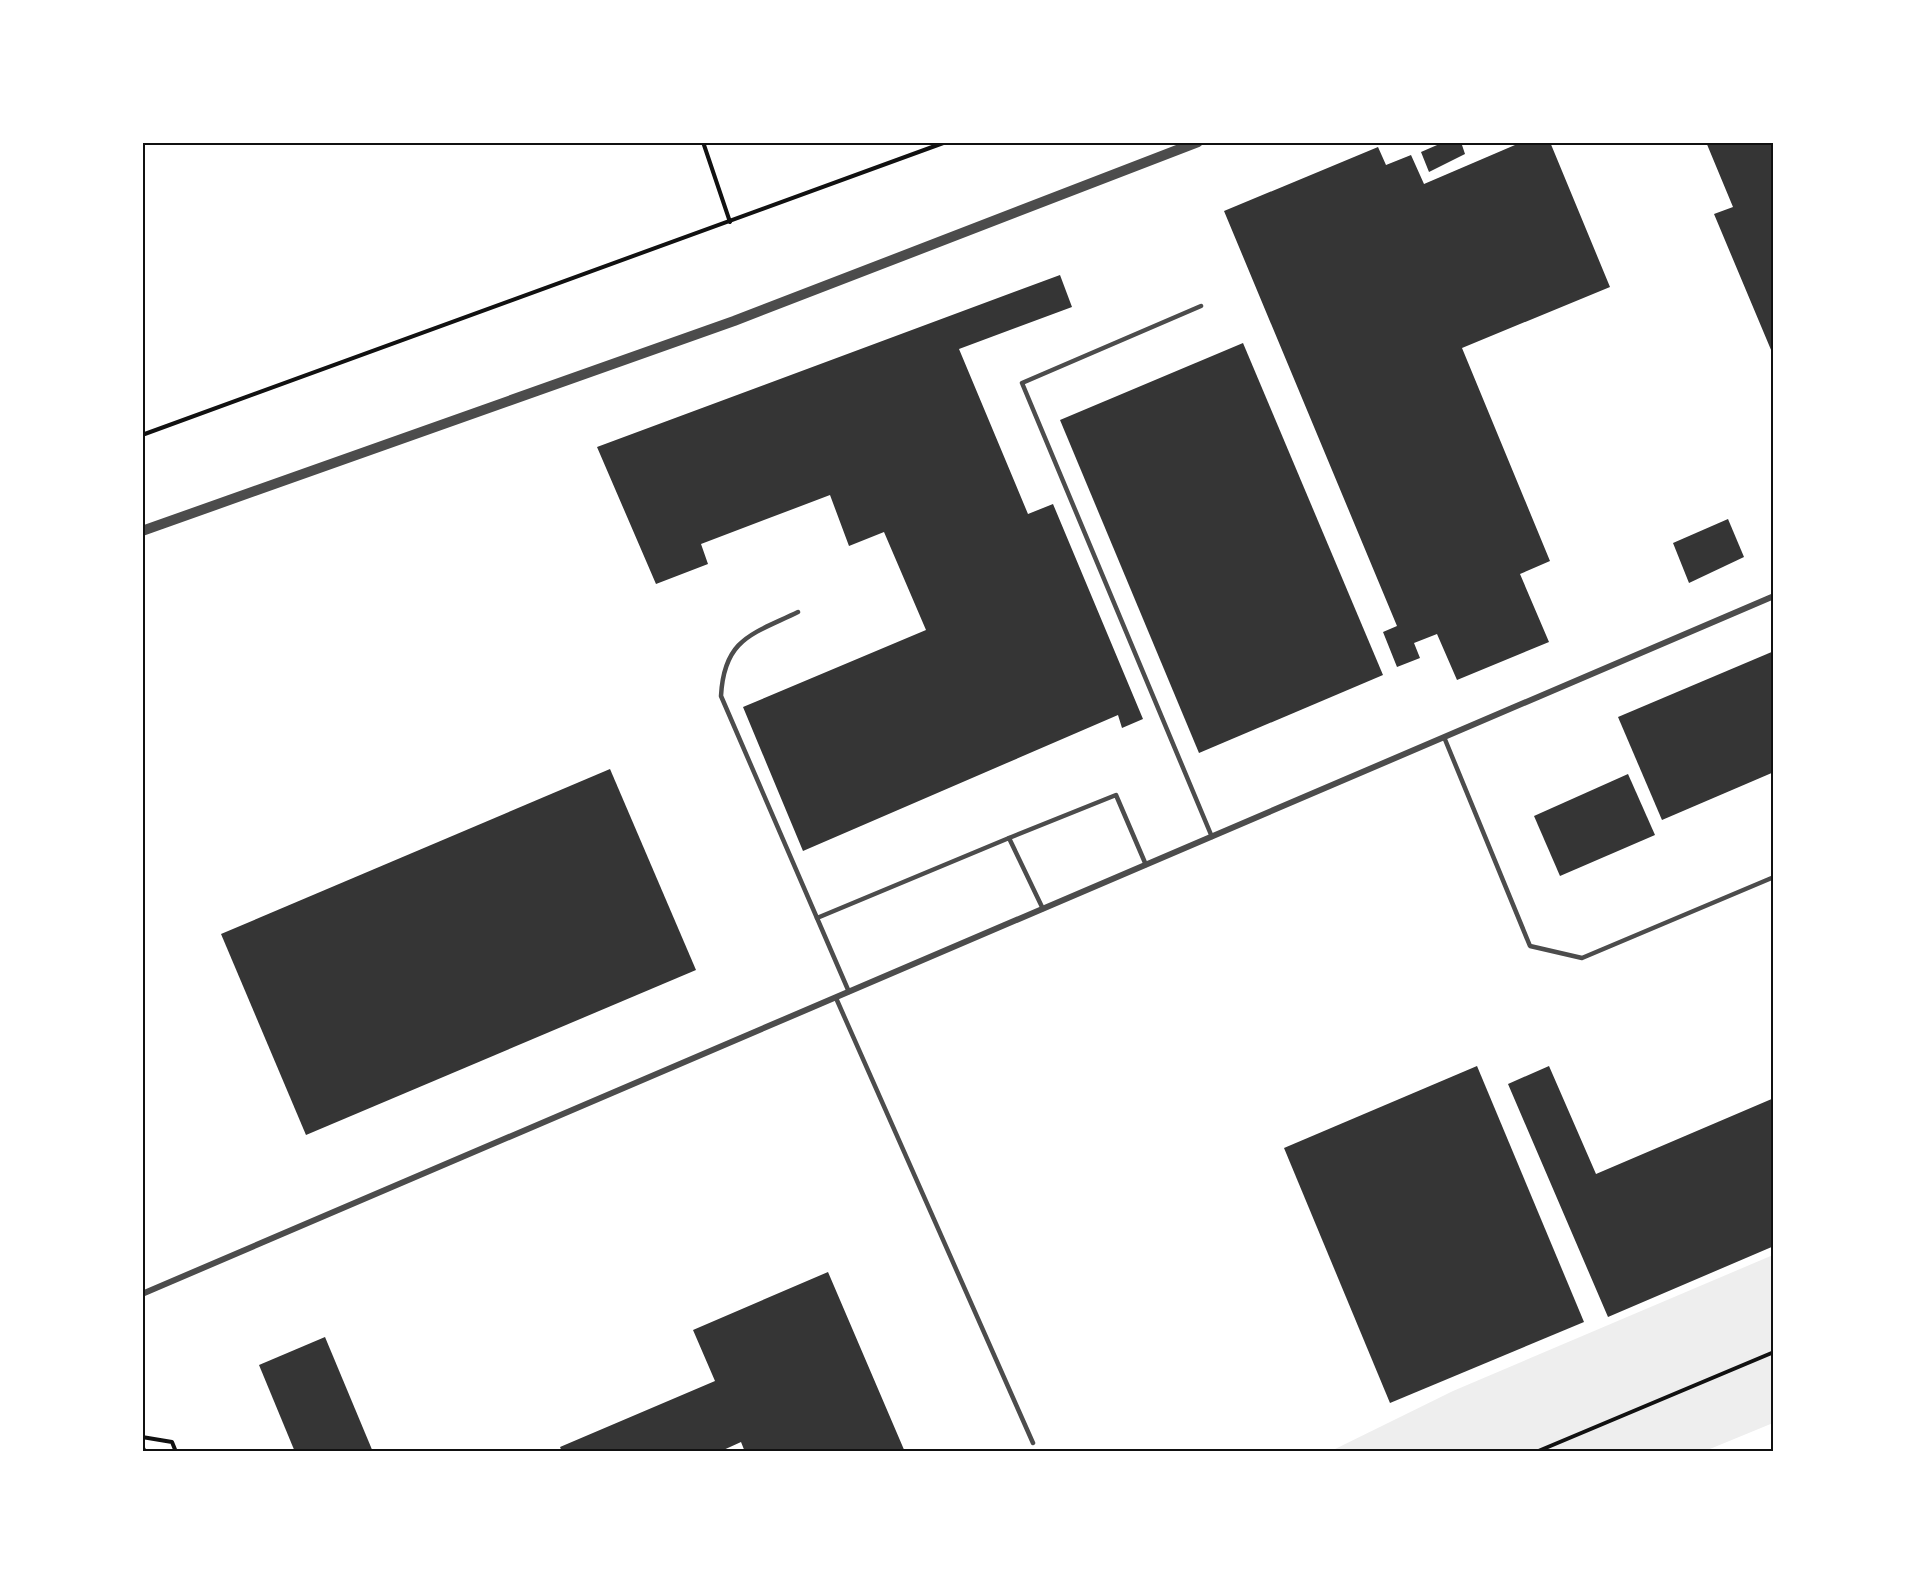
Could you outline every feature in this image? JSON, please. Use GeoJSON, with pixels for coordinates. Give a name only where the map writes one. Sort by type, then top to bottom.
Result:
{"type":"FeatureCollection","features":[{"type":"Feature","properties":{"kind":"street"},"geometry":{"type":"LineString","coordinates":[[142,531],[734,321],[1197,142]]}},
{"type":"Feature","properties":{"kind":"street"},"geometry":{"type":"LineString","coordinates":[[142,1294],[1773,596]]}},
{"type":"Feature","properties":{"kind":"lane"},"geometry":{"type":"LineString","coordinates":[[1201,306],[1022,383],[1212,837]]}},
{"type":"Feature","properties":{"kind":"lane"},"geometry":{"type":"LineString","coordinates":[[798,612],[742,640],[729,657],[722,681],[721,696],[849,992]]}},
{"type":"Feature","properties":{"kind":"lane"},"geometry":{"type":"LineString","coordinates":[[1444,737],[1530,946],[1582,958],[1773,877]]}},
{"type":"Feature","properties":{"kind":"lane"},"geometry":{"type":"LineString","coordinates":[[817,918],[1116,795],[1146,865]]}},
{"type":"Feature","properties":{"kind":"lane"},"geometry":{"type":"LineString","coordinates":[[1009,838],[1043,909]]}},
{"type":"Feature","properties":{"kind":"lane"},"geometry":{"type":"LineString","coordinates":[[836,998],[1033,1443]]}},
{"type":"Feature","properties":{"kind":"path"},"geometry":{"type":"LineString","coordinates":[[703,142],[730,222]]}},
{"type":"Feature","properties":{"kind":"path"},"geometry":{"type":"LineString","coordinates":[[142,435],[946,142]]}},
{"type":"Feature","properties":{"kind":"path"},"geometry":{"type":"LineString","coordinates":[[1536,1452],[1773,1352]]}},
{"type":"Feature","properties":{"kind":"path"},"geometry":{"type":"LineString","coordinates":[[142,1437],[172,1442],[176,1452]]}},
{"type":"Feature","properties":{"kind":"path"},"geometry":{"type":"LineString","coordinates":[[142,1446],[145,1452]]}},
{"type":"Feature","properties":{"kind":"shaded area"},"geometry":{"type":"Polygon","coordinates":[[[1773,1255],[1773,1423],[1705,1451],[1329,1452],[1453,1391],[1773,1255]]]}},
{"type":"Feature","properties":{"kind":"building"},"geometry":{"type":"Polygon","coordinates":[[[1444,142],[1461,142],[1465,154],[1429,172],[1421,152],[1444,142]]]}},
{"type":"Feature","properties":{"kind":"building"},"geometry":{"type":"Polygon","coordinates":[[[1522,142],[1550,142],[1610,287],[1462,348],[1550,561],[1520,574],[1549,642],[1457,680],[1437,634],[1414,643],[1420,658],[1397,667],[1383,632],[1397,626],[1224,211],[1378,147],[1386,165],[1411,155],[1424,184],[1522,142]]]}},
{"type":"Feature","properties":{"kind":"building"},"geometry":{"type":"Polygon","coordinates":[[[1706,142],[1774,142],[1774,357],[1714,214],[1733,207],[1706,142]]]}},
{"type":"Feature","properties":{"kind":"building"},"geometry":{"type":"Polygon","coordinates":[[[1060,275],[1072,307],[959,349],[1028,514],[1053,504],[1143,719],[1122,728],[1118,715],[803,851],[743,707],[926,630],[884,532],[849,546],[830,495],[701,544],[708,564],[656,584],[597,447],[1060,275]]]}},
{"type":"Feature","properties":{"kind":"building"},"geometry":{"type":"Polygon","coordinates":[[[1243,343],[1383,675],[1199,753],[1060,420],[1243,343]]]}},
{"type":"Feature","properties":{"kind":"building"},"geometry":{"type":"Polygon","coordinates":[[[1728,519],[1744,557],[1689,583],[1673,543],[1728,519]]]}},
{"type":"Feature","properties":{"kind":"building"},"geometry":{"type":"Polygon","coordinates":[[[1774,651],[1774,772],[1662,820],[1618,717],[1774,651]]]}},
{"type":"Feature","properties":{"kind":"building"},"geometry":{"type":"Polygon","coordinates":[[[610,769],[696,970],[306,1135],[221,934],[610,769]]]}},
{"type":"Feature","properties":{"kind":"building"},"geometry":{"type":"Polygon","coordinates":[[[1628,774],[1655,835],[1560,876],[1534,816],[1628,774]]]}},
{"type":"Feature","properties":{"kind":"building"},"geometry":{"type":"Polygon","coordinates":[[[1477,1066],[1584,1322],[1390,1403],[1284,1148],[1477,1066]]]}},
{"type":"Feature","properties":{"kind":"building"},"geometry":{"type":"Polygon","coordinates":[[[1549,1066],[1596,1174],[1774,1098],[1774,1246],[1608,1317],[1508,1084],[1549,1066]]]}},
{"type":"Feature","properties":{"kind":"building"},"geometry":{"type":"Polygon","coordinates":[[[828,1272],[905,1452],[745,1452],[741,1442],[719,1452],[562,1452],[560,1447],[715,1381],[693,1330],[828,1272]]]}},
{"type":"Feature","properties":{"kind":"building"},"geometry":{"type":"Polygon","coordinates":[[[325,1337],[373,1452],[295,1452],[259,1365],[325,1337]]]}}]}
